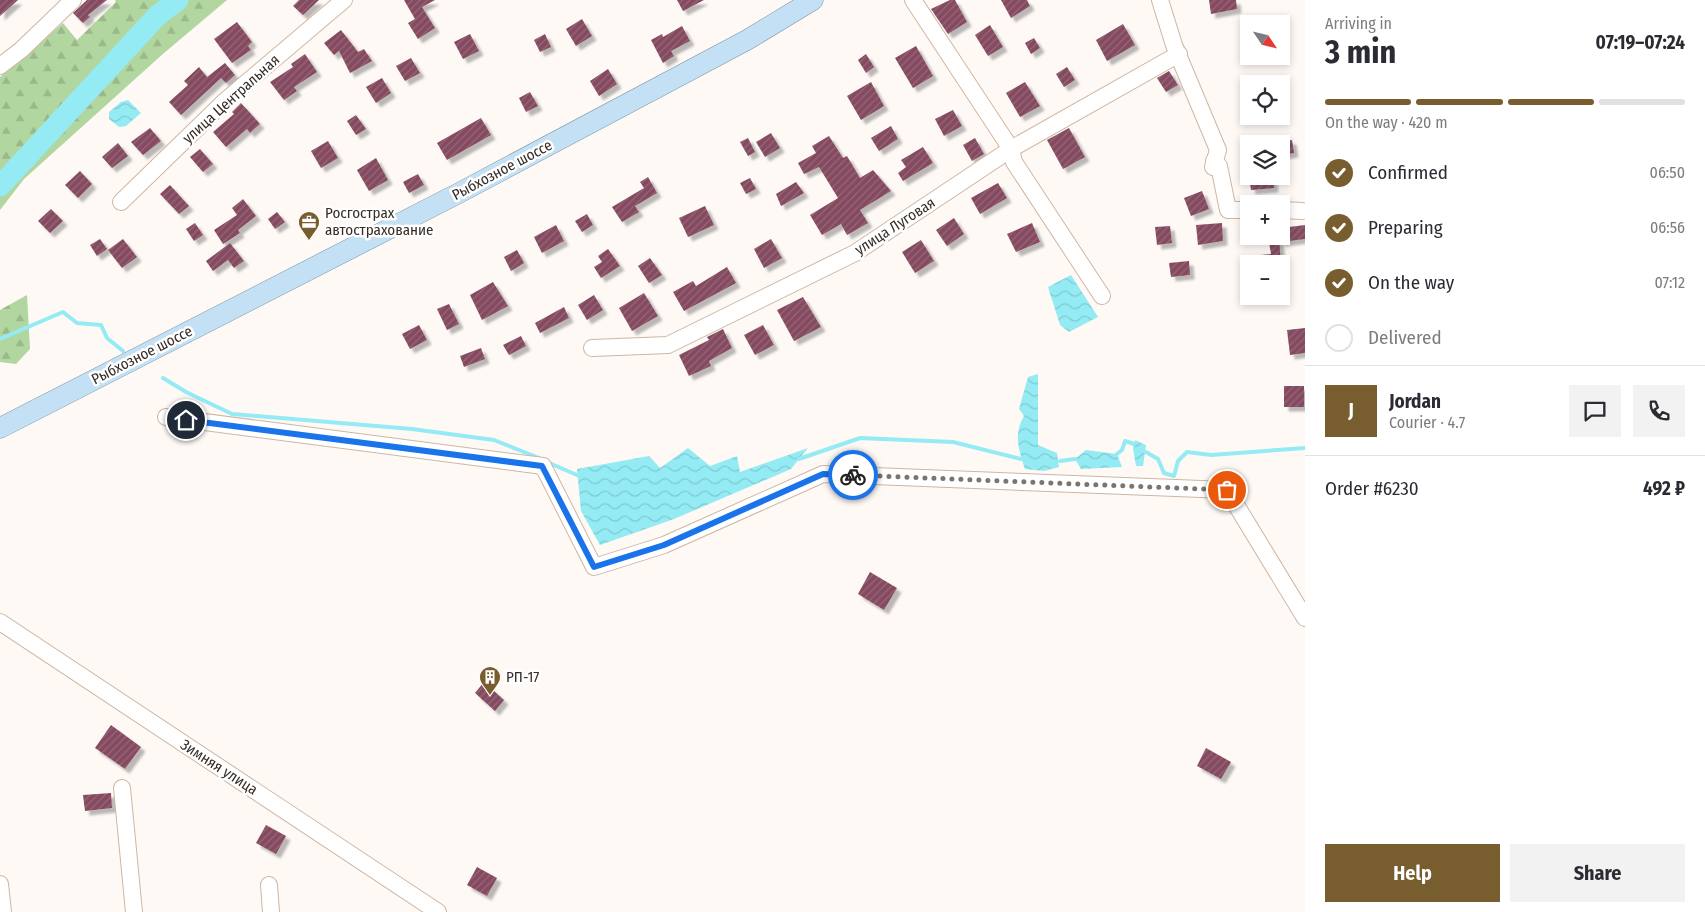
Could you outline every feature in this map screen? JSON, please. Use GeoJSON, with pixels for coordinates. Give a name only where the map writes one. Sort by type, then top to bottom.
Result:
{"type":"FeatureCollection","features":[{"type":"Feature","properties":{"kind":"main road","name":"Рыбхозное шоссе"},"geometry":{"type":"LineString","coordinates":[[0,428],[486,179],[748,40],[813,0]]}},
{"type":"Feature","properties":{"kind":"street"},"geometry":{"type":"LineString","coordinates":[[0,66],[21,50],[73,0]]}},
{"type":"Feature","properties":{"kind":"street","name":"улица Центральная"},"geometry":{"type":"LineString","coordinates":[[121,202],[226,100],[344,0]]}},
{"type":"Feature","properties":{"kind":"street"},"geometry":{"type":"LineString","coordinates":[[913,0],[1011,149],[1014,162],[1102,296]]}},
{"type":"Feature","properties":{"kind":"street"},"geometry":{"type":"LineString","coordinates":[[1160,0],[1178,54],[1218,150],[1214,164],[1219,166],[1228,210],[1240,210]]}},
{"type":"Feature","properties":{"kind":"street","name":"улица Луговая"},"geometry":{"type":"LineString","coordinates":[[592,348],[668,345],[855,253],[1011,149],[1178,54]]}},
{"type":"Feature","properties":{"kind":"street"},"geometry":{"type":"LineString","coordinates":[[1290,210],[1302,210]]}},
{"type":"Feature","properties":{"kind":"street"},"geometry":{"type":"LineString","coordinates":[[166,417],[542,466],[594,567],[664,545],[823,474],[1227,490],[1305,618]]}},
{"type":"Feature","properties":{"kind":"street","name":"Зимняя улица"},"geometry":{"type":"LineString","coordinates":[[0,622],[438,912]]}},
{"type":"Feature","properties":{"kind":"street"},"geometry":{"type":"LineString","coordinates":[[122,788],[134,912]]}},
{"type":"Feature","properties":{"kind":"street"},"geometry":{"type":"LineString","coordinates":[[0,884],[3,912]]}},
{"type":"Feature","properties":{"kind":"street"},"geometry":{"type":"LineString","coordinates":[[268,885],[271,912]]}},
{"type":"Feature","properties":{"kind":"green space"},"geometry":{"type":"Polygon","coordinates":[[[115,0],[227,0],[164,53],[24,179],[0,210],[0,77],[63,23],[77,40],[116,2],[115,0]]]}},
{"type":"Feature","properties":{"kind":"green space"},"geometry":{"type":"Polygon","coordinates":[[[27,295],[30,349],[16,364],[0,362],[0,310],[27,295]]]}},
{"type":"Feature","properties":{"kind":"water"},"geometry":{"type":"Polygon","coordinates":[[[128,100],[141,113],[126,126],[119,127],[109,119],[109,112],[121,102],[128,100]]]}},
{"type":"Feature","properties":{"kind":"water"},"geometry":{"type":"Polygon","coordinates":[[[1071,275],[1098,317],[1069,332],[1060,325],[1048,287],[1071,275]]]}},
{"type":"Feature","properties":{"kind":"water"},"geometry":{"type":"Polygon","coordinates":[[[1038,374],[1038,445],[1057,453],[1059,467],[1044,471],[1025,469],[1018,442],[1019,429],[1024,416],[1019,409],[1028,377],[1038,374]]]}},
{"type":"Feature","properties":{"kind":"water"},"geometry":{"type":"Polygon","coordinates":[[[1135,440],[1146,445],[1143,466],[1136,466],[1133,449],[1135,440]]]}},
{"type":"Feature","properties":{"kind":"water"},"geometry":{"type":"Polygon","coordinates":[[[688,448],[710,466],[737,456],[740,472],[808,448],[791,469],[674,519],[600,545],[581,511],[577,469],[649,456],[660,468],[688,448]]]}},
{"type":"Feature","properties":{"kind":"water"},"geometry":{"type":"Polygon","coordinates":[[[1086,450],[1117,454],[1122,467],[1081,469],[1075,459],[1086,450]]]}},
{"type":"Feature","properties":{"kind":"building"},"geometry":{"type":"Polygon","coordinates":[[[0,0],[18,0],[0,16],[0,0]]]}},
{"type":"Feature","properties":{"kind":"building"},"geometry":{"type":"Polygon","coordinates":[[[87,0],[107,0],[88,15],[90,17],[83,23],[73,13],[87,0]]]}},
{"type":"Feature","properties":{"kind":"building"},"geometry":{"type":"Polygon","coordinates":[[[299,0],[319,0],[303,15],[293,6],[299,0]]]}},
{"type":"Feature","properties":{"kind":"building"},"geometry":{"type":"Polygon","coordinates":[[[404,0],[435,0],[422,7],[435,28],[418,39],[408,23],[415,19],[404,0]]]}},
{"type":"Feature","properties":{"kind":"building"},"geometry":{"type":"Polygon","coordinates":[[[677,0],[704,0],[683,11],[677,0]]]}},
{"type":"Feature","properties":{"kind":"building"},"geometry":{"type":"Polygon","coordinates":[[[950,0],[955,0],[967,22],[948,34],[931,9],[950,0]]]}},
{"type":"Feature","properties":{"kind":"building"},"geometry":{"type":"Polygon","coordinates":[[[1001,0],[1027,0],[1030,6],[1011,18],[1001,0]]]}},
{"type":"Feature","properties":{"kind":"building"},"geometry":{"type":"Polygon","coordinates":[[[1209,0],[1236,0],[1237,9],[1211,14],[1209,0]]]}},
{"type":"Feature","properties":{"kind":"building"},"geometry":{"type":"Polygon","coordinates":[[[582,19],[592,36],[576,46],[566,29],[582,19]]]}},
{"type":"Feature","properties":{"kind":"building"},"geometry":{"type":"Polygon","coordinates":[[[237,22],[252,42],[248,46],[251,50],[232,63],[214,39],[237,22]]]}},
{"type":"Feature","properties":{"kind":"building"},"geometry":{"type":"Polygon","coordinates":[[[1123,24],[1135,45],[1107,61],[1096,40],[1123,24]]]}},
{"type":"Feature","properties":{"kind":"building"},"geometry":{"type":"Polygon","coordinates":[[[990,25],[1003,47],[988,56],[975,35],[990,25]]]}},
{"type":"Feature","properties":{"kind":"building"},"geometry":{"type":"Polygon","coordinates":[[[682,26],[690,41],[671,51],[674,56],[663,63],[651,40],[662,34],[663,37],[682,26]]]}},
{"type":"Feature","properties":{"kind":"building"},"geometry":{"type":"Polygon","coordinates":[[[341,30],[358,52],[364,49],[372,61],[350,73],[339,51],[334,55],[324,43],[341,30]]]}},
{"type":"Feature","properties":{"kind":"building"},"geometry":{"type":"Polygon","coordinates":[[[470,34],[479,51],[463,59],[454,42],[470,34]]]}},
{"type":"Feature","properties":{"kind":"building"},"geometry":{"type":"Polygon","coordinates":[[[545,34],[551,47],[540,52],[534,40],[545,34]]]}},
{"type":"Feature","properties":{"kind":"building"},"geometry":{"type":"Polygon","coordinates":[[[1034,38],[1040,48],[1031,54],[1025,43],[1034,38]]]}},
{"type":"Feature","properties":{"kind":"building"},"geometry":{"type":"Polygon","coordinates":[[[916,46],[933,76],[913,88],[895,58],[916,46]]]}},
{"type":"Feature","properties":{"kind":"building"},"geometry":{"type":"Polygon","coordinates":[[[305,54],[317,72],[294,87],[297,91],[284,100],[270,82],[293,67],[291,64],[305,54]]]}},
{"type":"Feature","properties":{"kind":"building"},"geometry":{"type":"Polygon","coordinates":[[[866,54],[874,67],[866,73],[858,60],[866,54]]]}},
{"type":"Feature","properties":{"kind":"building"},"geometry":{"type":"Polygon","coordinates":[[[411,58],[420,73],[405,81],[396,66],[411,58]]]}},
{"type":"Feature","properties":{"kind":"building"},"geometry":{"type":"Polygon","coordinates":[[[225,63],[235,75],[226,83],[221,78],[181,115],[169,102],[188,85],[184,81],[199,67],[207,77],[225,63]]]}},
{"type":"Feature","properties":{"kind":"building"},"geometry":{"type":"Polygon","coordinates":[[[1067,67],[1075,80],[1064,87],[1056,74],[1067,67]]]}},
{"type":"Feature","properties":{"kind":"building"},"geometry":{"type":"Polygon","coordinates":[[[608,69],[617,84],[599,96],[590,81],[608,69]]]}},
{"type":"Feature","properties":{"kind":"building"},"geometry":{"type":"Polygon","coordinates":[[[1169,71],[1178,85],[1166,92],[1157,78],[1169,71]]]}},
{"type":"Feature","properties":{"kind":"building"},"geometry":{"type":"Polygon","coordinates":[[[382,78],[391,93],[376,103],[366,87],[382,78]]]}},
{"type":"Feature","properties":{"kind":"building"},"geometry":{"type":"Polygon","coordinates":[[[871,82],[884,106],[861,120],[847,96],[871,82]]]}},
{"type":"Feature","properties":{"kind":"building"},"geometry":{"type":"Polygon","coordinates":[[[1025,82],[1040,106],[1020,117],[1006,93],[1025,82]]]}},
{"type":"Feature","properties":{"kind":"building"},"geometry":{"type":"Polygon","coordinates":[[[530,92],[538,106],[526,112],[519,98],[530,92]]]}},
{"type":"Feature","properties":{"kind":"building"},"geometry":{"type":"Polygon","coordinates":[[[241,103],[260,124],[250,133],[247,129],[226,147],[213,132],[234,114],[232,112],[241,103]]]}},
{"type":"Feature","properties":{"kind":"building"},"geometry":{"type":"Polygon","coordinates":[[[953,110],[962,126],[944,136],[935,119],[953,110]]]}},
{"type":"Feature","properties":{"kind":"building"},"geometry":{"type":"Polygon","coordinates":[[[356,115],[366,129],[356,135],[347,121],[356,115]]]}},
{"type":"Feature","properties":{"kind":"building"},"geometry":{"type":"Polygon","coordinates":[[[481,118],[491,135],[447,160],[437,143],[481,118]]]}},
{"type":"Feature","properties":{"kind":"building"},"geometry":{"type":"Polygon","coordinates":[[[891,126],[898,139],[879,151],[871,138],[891,126]]]}},
{"type":"Feature","properties":{"kind":"building"},"geometry":{"type":"Polygon","coordinates":[[[150,128],[161,141],[143,155],[131,142],[150,128]]]}},
{"type":"Feature","properties":{"kind":"building"},"geometry":{"type":"Polygon","coordinates":[[[1069,128],[1085,157],[1063,169],[1047,140],[1069,128]]]}},
{"type":"Feature","properties":{"kind":"building"},"geometry":{"type":"Polygon","coordinates":[[[771,133],[780,148],[765,157],[756,142],[771,133]]]}},
{"type":"Feature","properties":{"kind":"building"},"geometry":{"type":"Polygon","coordinates":[[[829,136],[843,158],[847,156],[860,178],[873,170],[891,191],[860,210],[868,223],[847,235],[841,224],[822,235],[810,215],[838,198],[819,167],[804,174],[798,163],[816,153],[812,146],[829,136]]]}},
{"type":"Feature","properties":{"kind":"building"},"geometry":{"type":"Polygon","coordinates":[[[748,138],[755,152],[748,156],[740,142],[748,138]]]}},
{"type":"Feature","properties":{"kind":"building"},"geometry":{"type":"Polygon","coordinates":[[[975,138],[984,154],[972,161],[963,145],[975,138]]]}},
{"type":"Feature","properties":{"kind":"building"},"geometry":{"type":"Polygon","coordinates":[[[1290,140],[1292,140],[1294,153],[1290,154],[1290,140]]]}},
{"type":"Feature","properties":{"kind":"building"},"geometry":{"type":"Polygon","coordinates":[[[328,141],[338,158],[321,168],[311,151],[328,141]]]}},
{"type":"Feature","properties":{"kind":"building"},"geometry":{"type":"Polygon","coordinates":[[[118,143],[128,156],[112,168],[102,157],[118,143]]]}},
{"type":"Feature","properties":{"kind":"building"},"geometry":{"type":"Polygon","coordinates":[[[923,147],[933,163],[903,181],[898,173],[906,167],[901,160],[923,147]]]}},
{"type":"Feature","properties":{"kind":"building"},"geometry":{"type":"Polygon","coordinates":[[[200,149],[213,164],[203,172],[190,157],[200,149]]]}},
{"type":"Feature","properties":{"kind":"building"},"geometry":{"type":"Polygon","coordinates":[[[376,158],[388,180],[369,191],[357,170],[376,158]]]}},
{"type":"Feature","properties":{"kind":"building"},"geometry":{"type":"Polygon","coordinates":[[[80,171],[92,184],[78,198],[65,185],[80,171]]]}},
{"type":"Feature","properties":{"kind":"building"},"geometry":{"type":"Polygon","coordinates":[[[418,174],[424,185],[409,193],[403,182],[418,174]]]}},
{"type":"Feature","properties":{"kind":"building"},"geometry":{"type":"Polygon","coordinates":[[[648,177],[657,193],[635,206],[639,212],[622,222],[612,207],[644,188],[640,182],[648,177]]]}},
{"type":"Feature","properties":{"kind":"building"},"geometry":{"type":"Polygon","coordinates":[[[750,178],[756,189],[746,194],[740,183],[750,178]]]}},
{"type":"Feature","properties":{"kind":"building"},"geometry":{"type":"Polygon","coordinates":[[[796,182],[804,193],[781,206],[776,194],[796,182]]]}},
{"type":"Feature","properties":{"kind":"building"},"geometry":{"type":"Polygon","coordinates":[[[998,183],[1007,198],[980,214],[971,198],[998,183]]]}},
{"type":"Feature","properties":{"kind":"building"},"geometry":{"type":"Polygon","coordinates":[[[170,185],[189,206],[179,214],[160,194],[170,185]]]}},
{"type":"Feature","properties":{"kind":"building"},"geometry":{"type":"Polygon","coordinates":[[[1250,185],[1274,185],[1274,188],[1251,190],[1250,185]]]}},
{"type":"Feature","properties":{"kind":"building"},"geometry":{"type":"Polygon","coordinates":[[[1202,191],[1209,209],[1191,216],[1184,198],[1202,191]]]}},
{"type":"Feature","properties":{"kind":"building"},"geometry":{"type":"Polygon","coordinates":[[[243,199],[256,216],[238,230],[240,233],[223,244],[214,230],[237,215],[232,208],[243,199]]]}},
{"type":"Feature","properties":{"kind":"building"},"geometry":{"type":"Polygon","coordinates":[[[705,206],[714,225],[688,237],[679,218],[705,206]]]}},
{"type":"Feature","properties":{"kind":"building"},"geometry":{"type":"Polygon","coordinates":[[[51,209],[63,221],[50,233],[38,221],[51,209]]]}},
{"type":"Feature","properties":{"kind":"building"},"geometry":{"type":"Polygon","coordinates":[[[277,212],[285,222],[275,229],[268,219],[277,212]]]}},
{"type":"Feature","properties":{"kind":"building"},"geometry":{"type":"Polygon","coordinates":[[[587,214],[593,225],[582,232],[575,221],[587,214]]]}},
{"type":"Feature","properties":{"kind":"building"},"geometry":{"type":"Polygon","coordinates":[[[954,218],[964,234],[947,246],[936,230],[954,218]]]}},
{"type":"Feature","properties":{"kind":"building"},"geometry":{"type":"Polygon","coordinates":[[[195,223],[203,235],[194,241],[186,229],[195,223]]]}},
{"type":"Feature","properties":{"kind":"building"},"geometry":{"type":"Polygon","coordinates":[[[1032,223],[1040,242],[1016,252],[1007,234],[1032,223]]]}},
{"type":"Feature","properties":{"kind":"building"},"geometry":{"type":"Polygon","coordinates":[[[1222,223],[1223,241],[1198,245],[1196,225],[1222,223]]]}},
{"type":"Feature","properties":{"kind":"building"},"geometry":{"type":"Polygon","coordinates":[[[556,225],[564,241],[542,253],[534,237],[556,225]]]}},
{"type":"Feature","properties":{"kind":"building"},"geometry":{"type":"Polygon","coordinates":[[[1305,225],[1305,239],[1290,241],[1290,227],[1305,225]]]}},
{"type":"Feature","properties":{"kind":"building"},"geometry":{"type":"Polygon","coordinates":[[[1170,226],[1172,243],[1157,245],[1155,227],[1170,226]]]}},
{"type":"Feature","properties":{"kind":"building"},"geometry":{"type":"Polygon","coordinates":[[[100,239],[107,249],[97,256],[90,245],[100,239]]]}},
{"type":"Feature","properties":{"kind":"building"},"geometry":{"type":"Polygon","coordinates":[[[123,239],[137,257],[122,268],[108,250],[123,239]]]}},
{"type":"Feature","properties":{"kind":"building"},"geometry":{"type":"Polygon","coordinates":[[[771,239],[782,258],[764,268],[754,249],[771,239]]]}},
{"type":"Feature","properties":{"kind":"building"},"geometry":{"type":"Polygon","coordinates":[[[921,240],[934,261],[915,273],[902,252],[921,240]]]}},
{"type":"Feature","properties":{"kind":"building"},"geometry":{"type":"Polygon","coordinates":[[[230,243],[244,261],[234,268],[228,260],[213,271],[206,261],[230,243]]]}},
{"type":"Feature","properties":{"kind":"building"},"geometry":{"type":"Polygon","coordinates":[[[1270,245],[1280,245],[1280,255],[1261,255],[1271,254],[1270,245]]]}},
{"type":"Feature","properties":{"kind":"building"},"geometry":{"type":"Polygon","coordinates":[[[608,249],[620,266],[601,278],[594,267],[602,262],[598,256],[608,249]]]}},
{"type":"Feature","properties":{"kind":"building"},"geometry":{"type":"Polygon","coordinates":[[[517,250],[524,263],[511,271],[504,257],[517,250]]]}},
{"type":"Feature","properties":{"kind":"building"},"geometry":{"type":"Polygon","coordinates":[[[650,258],[662,275],[649,283],[638,266],[650,258]]]}},
{"type":"Feature","properties":{"kind":"building"},"geometry":{"type":"Polygon","coordinates":[[[1189,261],[1190,275],[1171,277],[1169,263],[1189,261]]]}},
{"type":"Feature","properties":{"kind":"building"},"geometry":{"type":"Polygon","coordinates":[[[727,267],[736,283],[684,311],[673,292],[693,281],[696,286],[727,267]]]}},
{"type":"Feature","properties":{"kind":"building"},"geometry":{"type":"Polygon","coordinates":[[[493,282],[508,306],[482,320],[470,295],[493,282]]]}},
{"type":"Feature","properties":{"kind":"building"},"geometry":{"type":"Polygon","coordinates":[[[644,293],[658,316],[632,331],[619,308],[644,293]]]}},
{"type":"Feature","properties":{"kind":"building"},"geometry":{"type":"Polygon","coordinates":[[[594,295],[603,310],[587,320],[578,305],[594,295]]]}},
{"type":"Feature","properties":{"kind":"building"},"geometry":{"type":"Polygon","coordinates":[[[803,297],[821,327],[794,341],[777,310],[803,297]]]}},
{"type":"Feature","properties":{"kind":"building"},"geometry":{"type":"Polygon","coordinates":[[[449,304],[459,324],[447,330],[437,309],[449,304]]]}},
{"type":"Feature","properties":{"kind":"building"},"geometry":{"type":"Polygon","coordinates":[[[564,307],[569,318],[540,333],[535,323],[564,307]]]}},
{"type":"Feature","properties":{"kind":"building"},"geometry":{"type":"Polygon","coordinates":[[[419,325],[427,340],[410,349],[402,334],[419,325]]]}},
{"type":"Feature","properties":{"kind":"building"},"geometry":{"type":"Polygon","coordinates":[[[763,325],[774,345],[755,355],[744,335],[763,325]]]}},
{"type":"Feature","properties":{"kind":"building"},"geometry":{"type":"Polygon","coordinates":[[[1305,328],[1305,353],[1290,355],[1287,330],[1305,328]]]}},
{"type":"Feature","properties":{"kind":"building"},"geometry":{"type":"Polygon","coordinates":[[[723,329],[732,348],[709,361],[711,366],[689,376],[679,355],[709,340],[707,337],[723,329]]]}},
{"type":"Feature","properties":{"kind":"building"},"geometry":{"type":"Polygon","coordinates":[[[521,336],[526,346],[509,355],[503,345],[521,336]]]}},
{"type":"Feature","properties":{"kind":"building"},"geometry":{"type":"Polygon","coordinates":[[[481,348],[485,359],[464,367],[460,356],[481,348]]]}},
{"type":"Feature","properties":{"kind":"building"},"geometry":{"type":"Polygon","coordinates":[[[1284,386],[1304,386],[1304,407],[1284,407],[1284,386]]]}},
{"type":"Feature","properties":{"kind":"building"},"geometry":{"type":"Polygon","coordinates":[[[870,572],[897,588],[884,610],[858,594],[870,572]]]}},
{"type":"Feature","properties":{"kind":"building","name":"РП-17"},"geometry":{"type":"Polygon","coordinates":[[[484,682],[504,700],[495,711],[475,693],[484,682]]]}},
{"type":"Feature","properties":{"kind":"building"},"geometry":{"type":"Polygon","coordinates":[[[111,725],[141,747],[125,769],[95,748],[111,725]]]}},
{"type":"Feature","properties":{"kind":"building"},"geometry":{"type":"Polygon","coordinates":[[[1206,748],[1231,762],[1221,779],[1197,766],[1206,748]]]}},
{"type":"Feature","properties":{"kind":"building"},"geometry":{"type":"Polygon","coordinates":[[[111,793],[112,808],[85,811],[83,795],[111,793]]]}},
{"type":"Feature","properties":{"kind":"building"},"geometry":{"type":"Polygon","coordinates":[[[266,825],[286,836],[276,854],[256,843],[266,825]]]}},
{"type":"Feature","properties":{"kind":"building"},"geometry":{"type":"Polygon","coordinates":[[[477,867],[497,878],[487,896],[467,885],[477,867]]]}},
{"type":"Feature","properties":{"kind":"waterway"},"geometry":{"type":"LineString","coordinates":[[0,186],[158,15],[178,0]]}},
{"type":"Feature","properties":{"kind":"waterway"},"geometry":{"type":"LineString","coordinates":[[0,339],[63,312],[77,323],[101,325],[107,338],[123,351]]}},
{"type":"Feature","properties":{"kind":"waterway"},"geometry":{"type":"LineString","coordinates":[[163,378],[186,392],[232,414],[412,429],[494,440],[539,458]]}},
{"type":"Feature","properties":{"kind":"waterway"},"geometry":{"type":"LineString","coordinates":[[799,459],[860,438],[953,442],[1021,459]]}},
{"type":"Feature","properties":{"kind":"waterway"},"geometry":{"type":"LineString","coordinates":[[1117,454],[1122,450],[1125,441],[1134,444]]}},
{"type":"Feature","properties":{"kind":"waterway"},"geometry":{"type":"LineString","coordinates":[[1146,452],[1158,459],[1164,473],[1174,476],[1178,461],[1187,452],[1211,455],[1305,448]]}},
{"type":"Feature","properties":{"kind":"waterway"},"geometry":{"type":"LineString","coordinates":[[1060,461],[1075,459]]}},
{"type":"Feature","properties":{"kind":"waterway"},"geometry":{"type":"LineString","coordinates":[[547,462],[577,475]]}},
{"type":"Feature","properties":{"kind":"way so far"},"geometry":{"type":"LineString","coordinates":[[853,475],[1022,480],[1227,490]]}},
{"type":"Feature","properties":{"kind":"place","name":"Росгострах автострахование"},"geometry":{"type":"Point","coordinates":[309,241]}},
{"type":"Feature","properties":{"kind":"place","name":"РП-17"},"geometry":{"type":"Point","coordinates":[490,696]}},
{"type":"Feature","properties":{"kind":"route"},"geometry":{"type":"LineString","coordinates":[[186,420],[542,466],[594,567],[664,545],[823,474],[853,475]]}}]}
